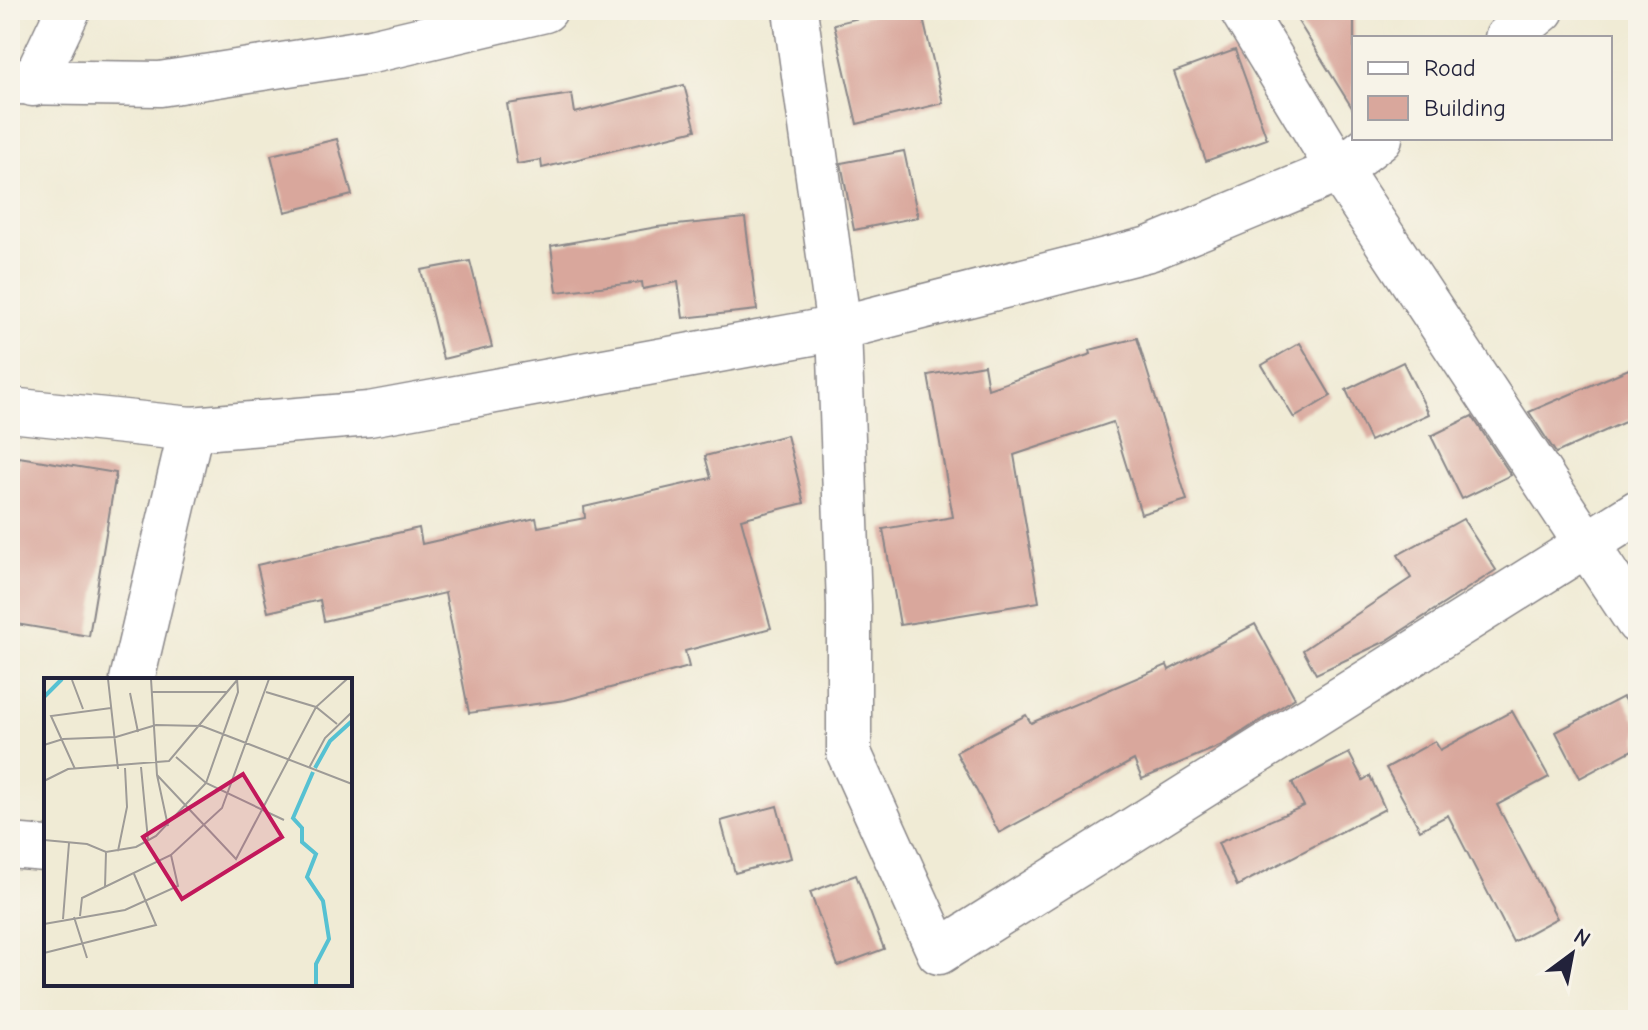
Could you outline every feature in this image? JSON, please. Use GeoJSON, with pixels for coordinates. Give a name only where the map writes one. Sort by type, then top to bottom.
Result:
{"type":"FeatureCollection","features":[{"type":"Feature","properties":{"kind":"street"},"geometry":{"type":"LineString","coordinates":[[22,83],[68,10]]}},
{"type":"Feature","properties":{"kind":"street"},"geometry":{"type":"LineString","coordinates":[[371,51],[382,10]]}},
{"type":"Feature","properties":{"kind":"street"},"geometry":{"type":"LineString","coordinates":[[22,83],[160,84],[371,51],[545,10]]}},
{"type":"Feature","properties":{"kind":"street"},"geometry":{"type":"LineString","coordinates":[[795,10],[839,328],[849,605],[849,753],[939,952],[1638,512]]}},
{"type":"Feature","properties":{"kind":"street"},"geometry":{"type":"LineString","coordinates":[[1242,10],[1339,170],[1638,622]]}},
{"type":"Feature","properties":{"kind":"street"},"geometry":{"type":"LineString","coordinates":[[1510,36],[1542,10]]}},
{"type":"Feature","properties":{"kind":"street"},"geometry":{"type":"LineString","coordinates":[[10,410],[191,429],[369,414],[839,328],[1149,249],[1339,170],[1377,140]]}},
{"type":"Feature","properties":{"kind":"street"},"geometry":{"type":"LineString","coordinates":[[132,678],[191,429]]}},
{"type":"Feature","properties":{"kind":"street"},"geometry":{"type":"LineString","coordinates":[[10,846],[44,849]]}},
{"type":"Feature","properties":{"kind":"building"},"geometry":{"type":"Polygon","coordinates":[[[891,10],[921,10],[943,103],[857,124],[834,24],[891,10]]]}},
{"type":"Feature","properties":{"kind":"building"},"geometry":{"type":"Polygon","coordinates":[[[1291,10],[1354,10],[1352,108],[1291,10]]]}},
{"type":"Feature","properties":{"kind":"building"},"geometry":{"type":"Polygon","coordinates":[[[1235,50],[1267,139],[1206,161],[1174,72],[1235,50]]]}},
{"type":"Feature","properties":{"kind":"building"},"geometry":{"type":"Polygon","coordinates":[[[684,85],[696,130],[542,168],[541,160],[517,164],[507,104],[572,94],[575,113],[684,85]]]}},
{"type":"Feature","properties":{"kind":"building"},"geometry":{"type":"Polygon","coordinates":[[[337,139],[352,195],[285,212],[271,155],[337,139]]]}},
{"type":"Feature","properties":{"kind":"building"},"geometry":{"type":"Polygon","coordinates":[[[904,151],[918,217],[854,230],[841,163],[904,151]]]}},
{"type":"Feature","properties":{"kind":"building"},"geometry":{"type":"Polygon","coordinates":[[[745,218],[757,310],[683,318],[678,282],[643,289],[642,282],[557,292],[551,246],[657,227],[745,218]]]}},
{"type":"Feature","properties":{"kind":"building"},"geometry":{"type":"Polygon","coordinates":[[[470,261],[492,347],[443,359],[421,270],[470,261]]]}},
{"type":"Feature","properties":{"kind":"building"},"geometry":{"type":"Polygon","coordinates":[[[1137,338],[1187,500],[1141,514],[1113,422],[1014,455],[1039,602],[900,625],[883,529],[953,517],[928,375],[984,365],[988,389],[1091,354],[1090,350],[1137,338]]]}},
{"type":"Feature","properties":{"kind":"building"},"geometry":{"type":"Polygon","coordinates":[[[1300,343],[1331,396],[1294,418],[1262,365],[1300,343]]]}},
{"type":"Feature","properties":{"kind":"building"},"geometry":{"type":"Polygon","coordinates":[[[1403,362],[1429,414],[1370,441],[1346,390],[1403,362]]]}},
{"type":"Feature","properties":{"kind":"building"},"geometry":{"type":"Polygon","coordinates":[[[1638,365],[1638,416],[1556,453],[1529,412],[1638,365]]]}},
{"type":"Feature","properties":{"kind":"building"},"geometry":{"type":"Polygon","coordinates":[[[1472,416],[1511,475],[1462,499],[1431,436],[1472,416]]]}},
{"type":"Feature","properties":{"kind":"building"},"geometry":{"type":"Polygon","coordinates":[[[787,435],[804,503],[741,519],[771,628],[685,651],[689,667],[565,700],[469,713],[445,593],[324,621],[320,600],[268,612],[257,565],[419,528],[422,544],[536,518],[538,527],[585,518],[584,507],[711,478],[705,456],[787,435]]]}},
{"type":"Feature","properties":{"kind":"building"},"geometry":{"type":"Polygon","coordinates":[[[19,457],[116,473],[89,636],[10,623],[10,510],[19,457]]]}},
{"type":"Feature","properties":{"kind":"building"},"geometry":{"type":"Polygon","coordinates":[[[1463,519],[1496,570],[1386,641],[1316,674],[1303,650],[1411,578],[1398,555],[1463,519]]]}},
{"type":"Feature","properties":{"kind":"building"},"geometry":{"type":"Polygon","coordinates":[[[1255,624],[1295,698],[1222,745],[1142,779],[1134,760],[999,833],[956,752],[1026,715],[1031,723],[1167,665],[1169,670],[1255,624]]]}},
{"type":"Feature","properties":{"kind":"building"},"geometry":{"type":"Polygon","coordinates":[[[1623,697],[1638,725],[1638,747],[1580,778],[1556,732],[1623,697]]]}},
{"type":"Feature","properties":{"kind":"building"},"geometry":{"type":"Polygon","coordinates":[[[1512,711],[1549,777],[1497,805],[1557,918],[1513,942],[1448,815],[1420,830],[1386,768],[1435,741],[1440,750],[1512,711]]]}},
{"type":"Feature","properties":{"kind":"building"},"geometry":{"type":"Polygon","coordinates":[[[1349,753],[1363,780],[1370,776],[1385,809],[1237,886],[1218,843],[1304,806],[1292,783],[1349,753]]]}},
{"type":"Feature","properties":{"kind":"building"},"geometry":{"type":"Polygon","coordinates":[[[777,806],[791,858],[735,873],[721,821],[777,806]]]}},
{"type":"Feature","properties":{"kind":"building"},"geometry":{"type":"Polygon","coordinates":[[[856,875],[884,949],[838,966],[810,892],[856,875]]]}}]}
